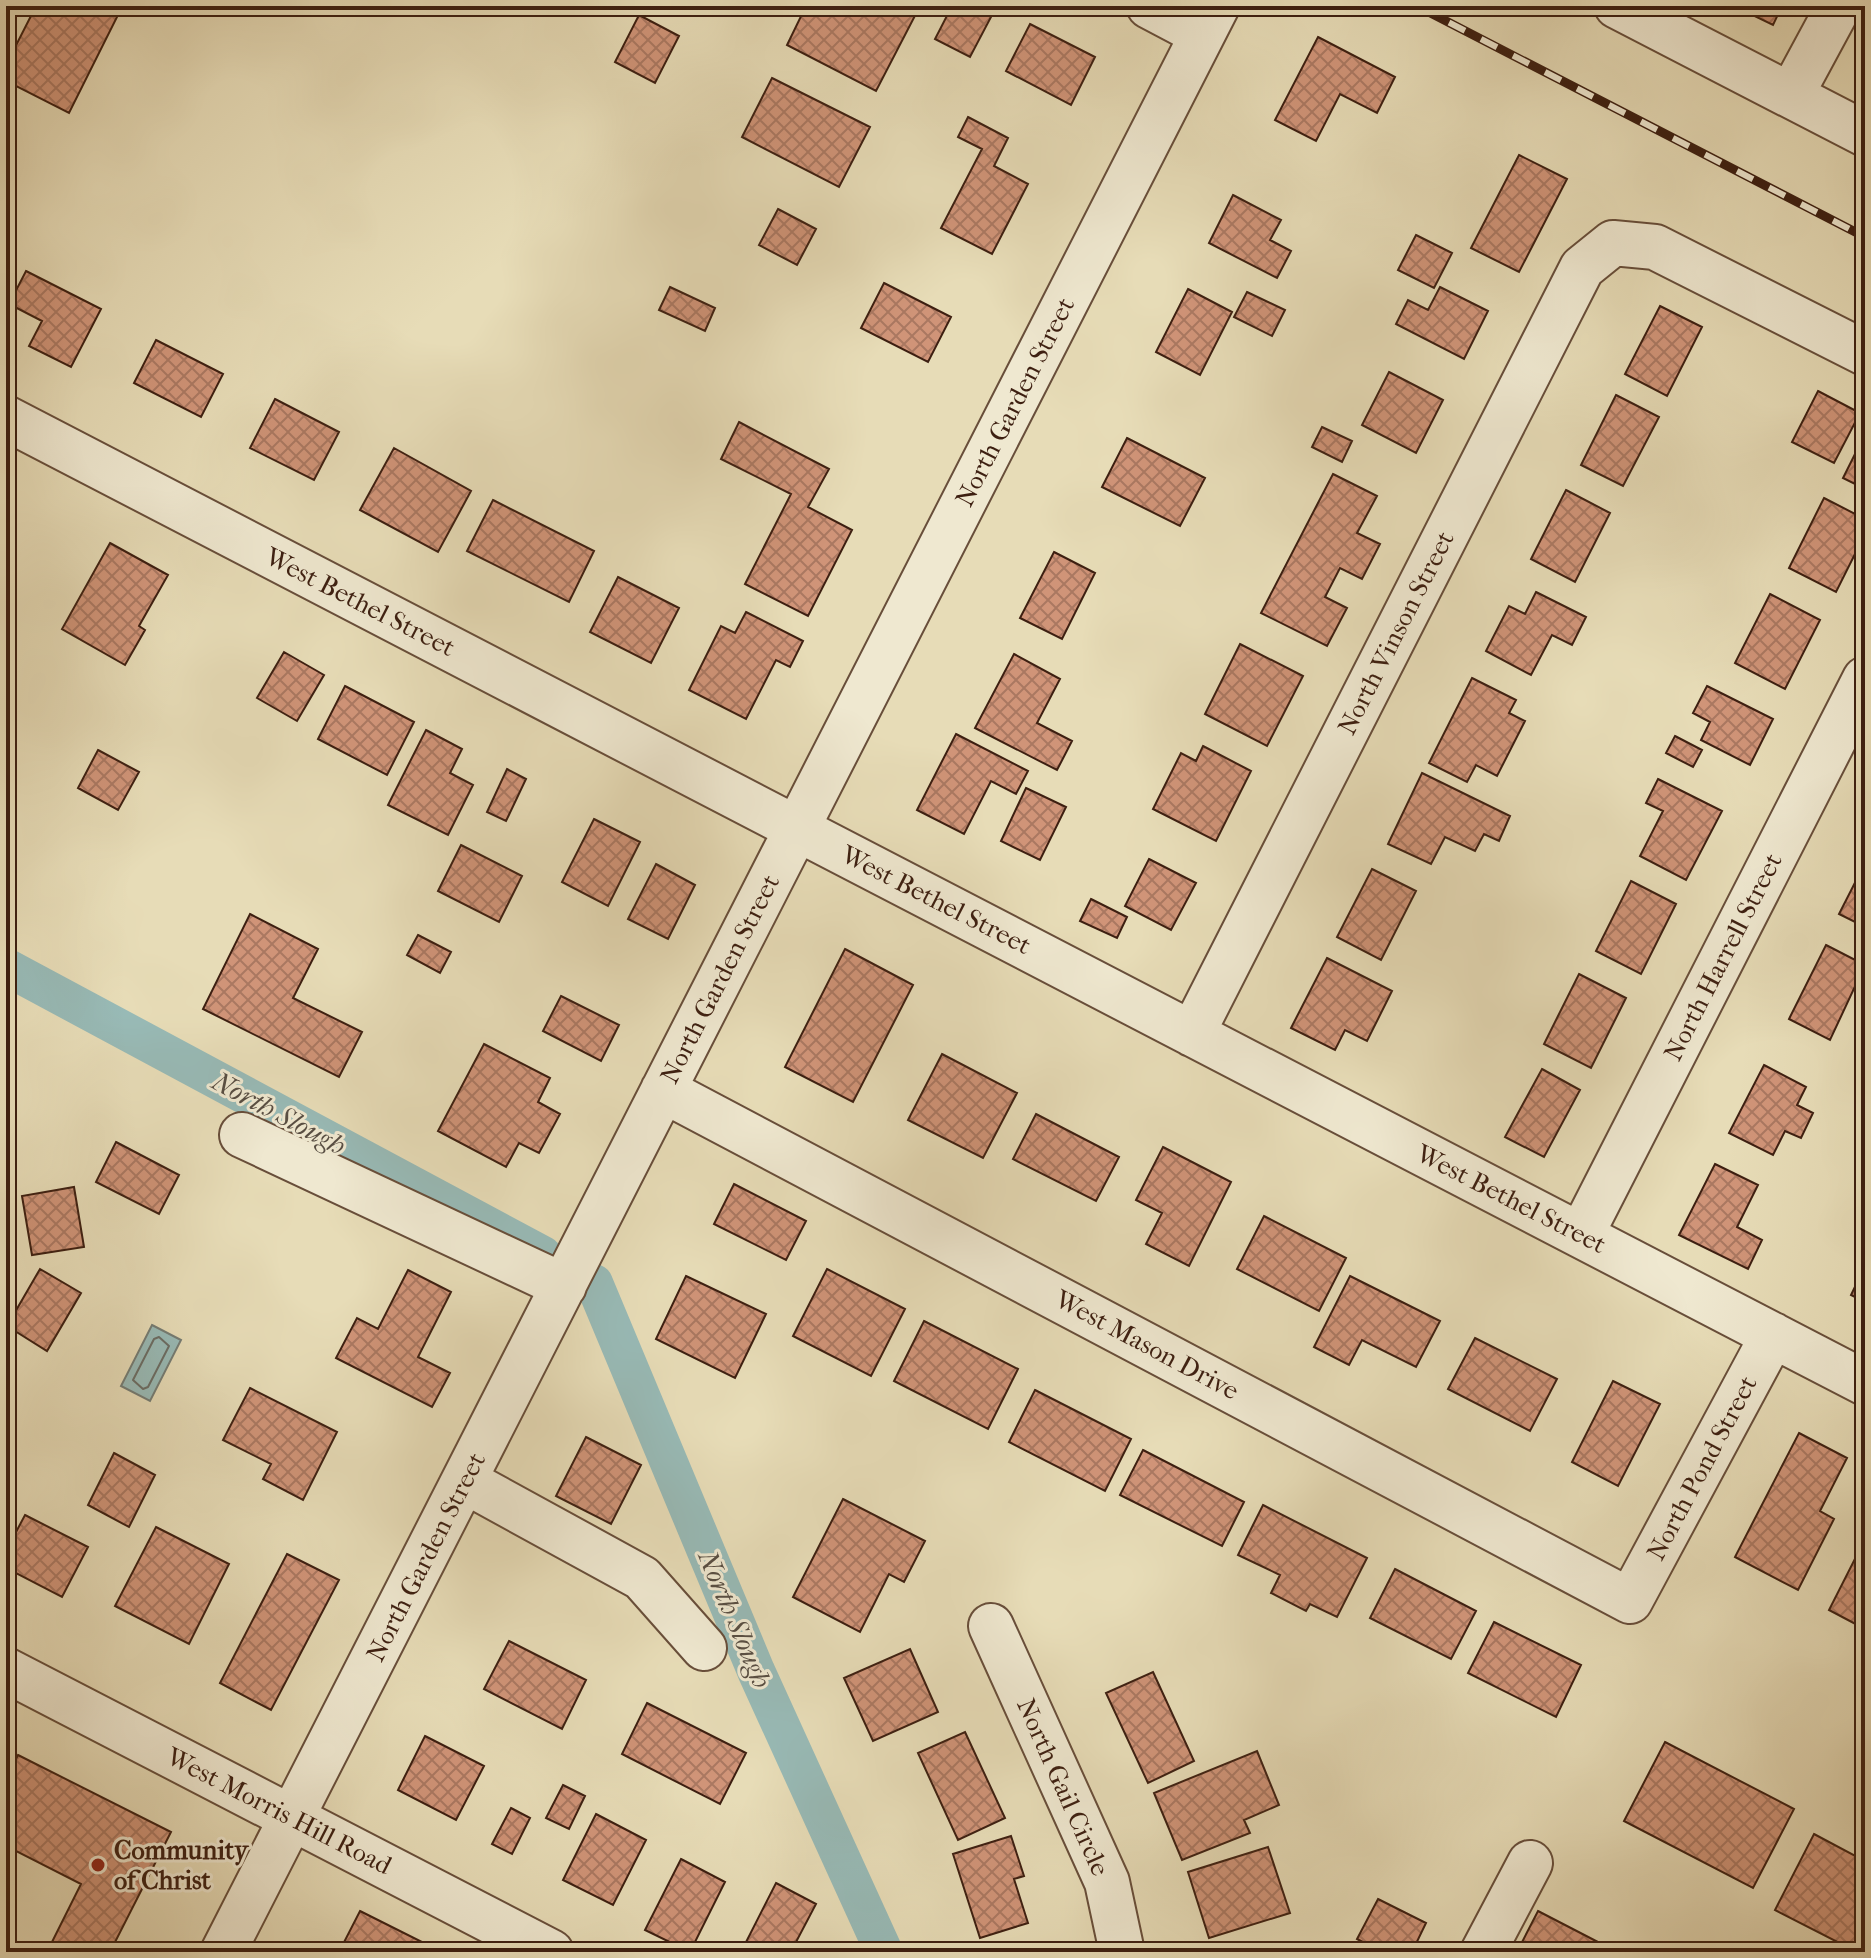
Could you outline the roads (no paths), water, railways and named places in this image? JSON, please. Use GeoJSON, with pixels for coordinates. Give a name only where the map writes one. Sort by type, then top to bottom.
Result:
{"type":"FeatureCollection","features":[{"type":"Feature","properties":{"kind":"street"},"geometry":{"type":"LineString","coordinates":[[1149,6],[1209,20]]}},
{"type":"Feature","properties":{"kind":"street"},"geometry":{"type":"LineString","coordinates":[[1617,6],[1865,134]]}},
{"type":"Feature","properties":{"kind":"street"},"geometry":{"type":"LineString","coordinates":[[1791,95],[1839,6]]}},
{"type":"Feature","properties":{"kind":"street","name":"North Garden Street"},"geometry":{"type":"LineString","coordinates":[[223,1952],[1209,20]]}},
{"type":"Feature","properties":{"kind":"street","name":"North Vinson Street"},"geometry":{"type":"LineString","coordinates":[[1192,1034],[1582,268],[1613,243],[1655,247],[1865,353]]}},
{"type":"Feature","properties":{"kind":"street","name":"West Bethel Street"},"geometry":{"type":"LineString","coordinates":[[6,418],[1865,1383]]}},
{"type":"Feature","properties":{"kind":"street","name":"North Harrell Street"},"geometry":{"type":"LineString","coordinates":[[1581,1235],[1865,679]]}},
{"type":"Feature","properties":{"kind":"street","name":"West Mason Drive"},"geometry":{"type":"LineString","coordinates":[[663,1090],[1630,1601]]}},
{"type":"Feature","properties":{"kind":"street"},"geometry":{"type":"LineString","coordinates":[[242,1135],[564,1286]]}},
{"type":"Feature","properties":{"kind":"street","name":"North Pond Street"},"geometry":{"type":"LineString","coordinates":[[1630,1601],[1773,1335]]}},
{"type":"Feature","properties":{"kind":"street"},"geometry":{"type":"LineString","coordinates":[[465,1481],[642,1578],[704,1648]]}},
{"type":"Feature","properties":{"kind":"street","name":"North Gail Circle"},"geometry":{"type":"LineString","coordinates":[[991,1626],[1107,1882],[1122,1952]]}},
{"type":"Feature","properties":{"kind":"street","name":"West Morris Hill Road"},"geometry":{"type":"LineString","coordinates":[[6,1670],[551,1952]]}},
{"type":"Feature","properties":{"kind":"street"},"geometry":{"type":"LineString","coordinates":[[1483,1952],[1530,1863]]}},
{"type":"Feature","properties":{"kind":"water"},"geometry":{"type":"Polygon","coordinates":[[[152,1325],[181,1340],[150,1401],[121,1386],[152,1325]]]}},
{"type":"Feature","properties":{"kind":"waterway","name":"North Slough"},"geometry":{"type":"LineString","coordinates":[[6,967],[543,1255]]}},
{"type":"Feature","properties":{"kind":"waterway","name":"North Slough"},"geometry":{"type":"LineString","coordinates":[[594,1283],[756,1671],[884,1952]]}},
{"type":"Feature","properties":{"kind":"railway"},"geometry":{"type":"LineString","coordinates":[[1417,6],[1865,237]]}},
{"type":"Feature","properties":{"kind":"place","name":"Community of Christ"},"geometry":{"type":"Point","coordinates":[98,1865]}}]}
